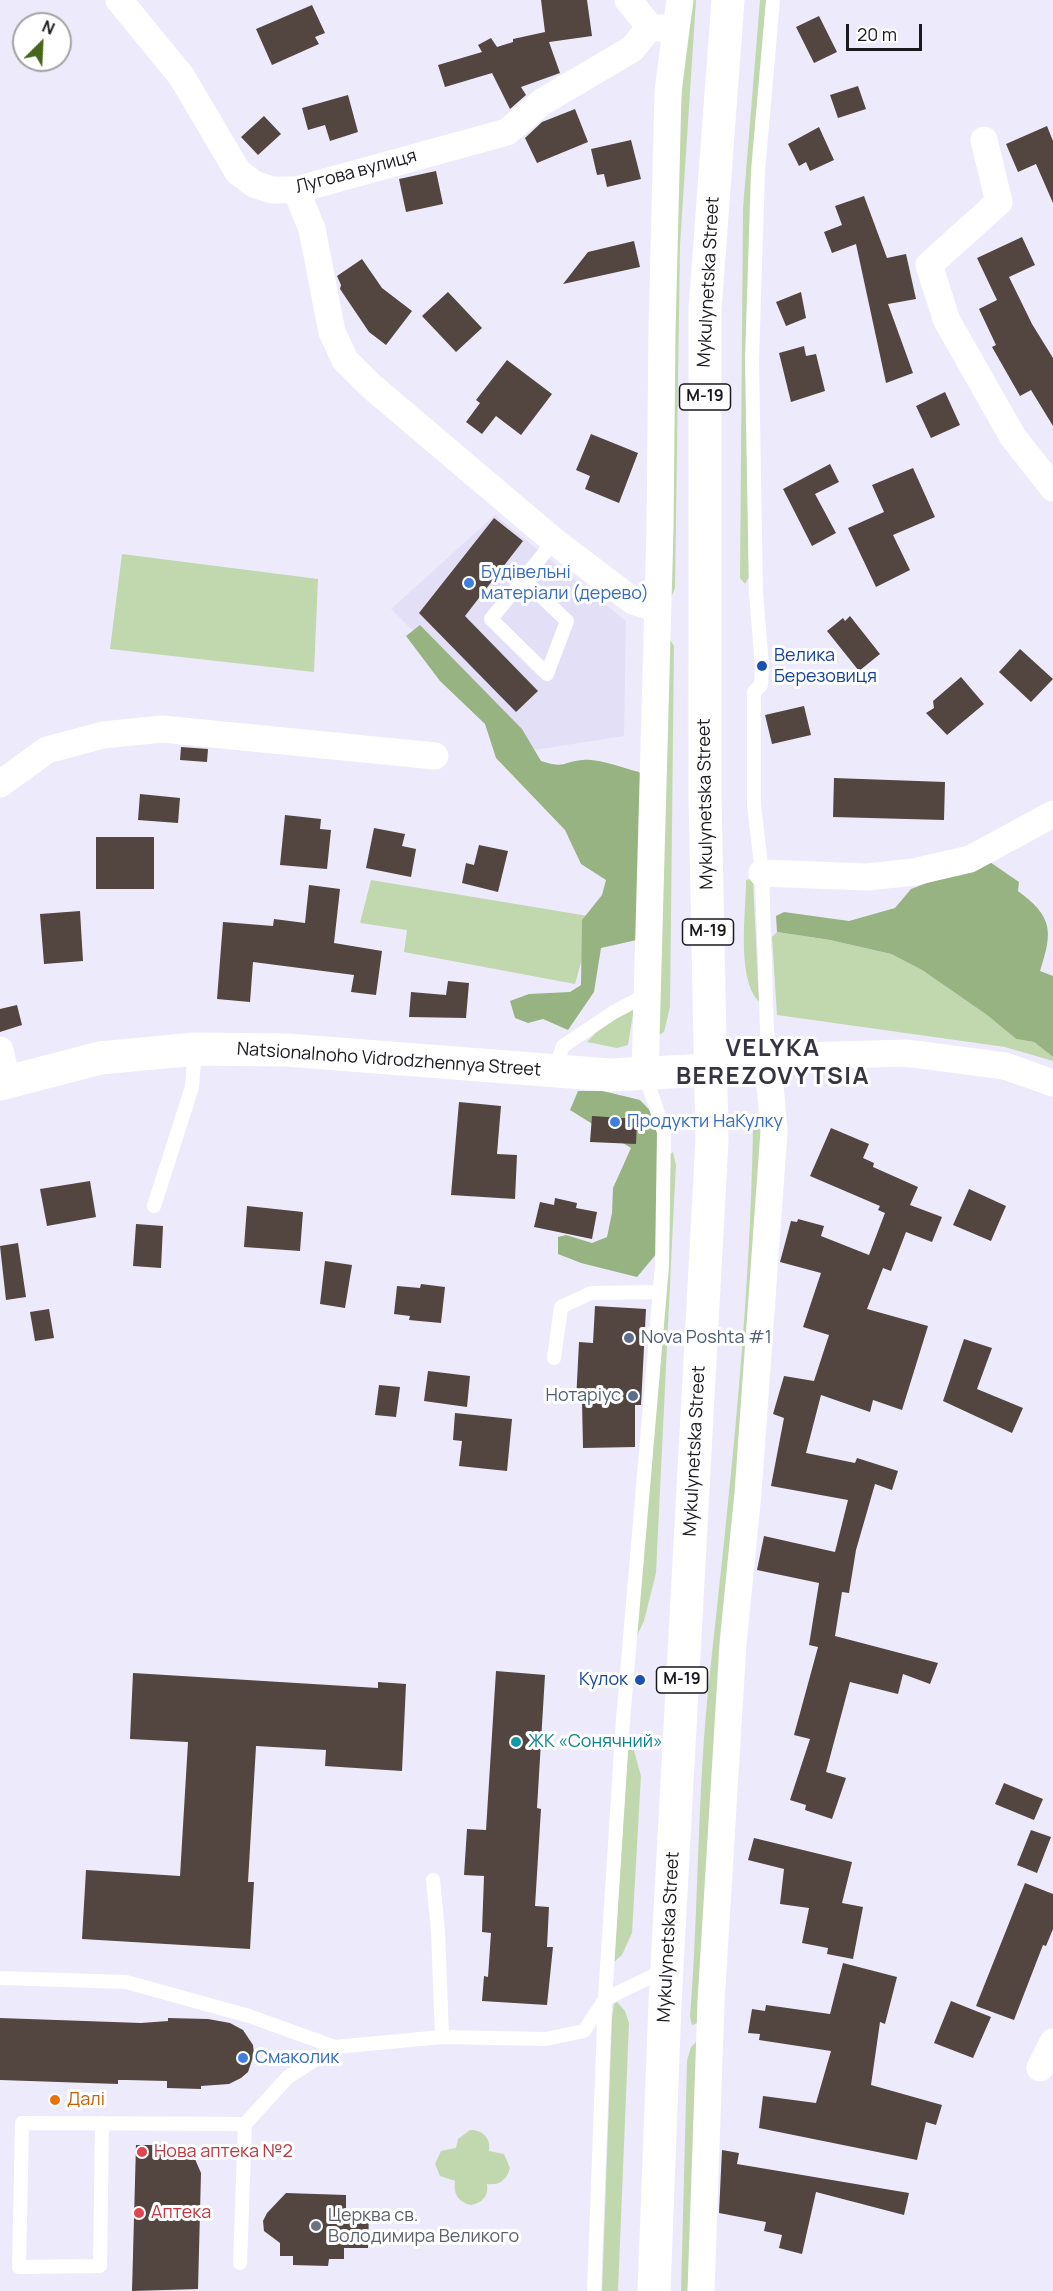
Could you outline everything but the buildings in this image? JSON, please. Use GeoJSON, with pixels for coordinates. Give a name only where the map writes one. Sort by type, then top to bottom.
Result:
{"type":"FeatureCollection","features":[{"type":"Feature","properties":{"kind":"main road","name":"Mykulynetska Street"},"geometry":{"type":"LineString","coordinates":[[654,2291],[667,1969],[712,1140],[705,783],[705,309],[728,0]]}},
{"type":"Feature","properties":{"kind":"main road","name":"Natsionalnoho Vidrodzhennya Street"},"geometry":{"type":"LineString","coordinates":[[2,1072],[100,1058],[195,1049],[286,1050],[554,1072],[645,1074],[711,1070]]}},
{"type":"Feature","properties":{"kind":"street","name":"Лугова вулиця"},"geometry":{"type":"LineString","coordinates":[[119,0],[182,77],[238,172],[254,184],[272,190],[296,190],[507,132],[542,102],[632,49],[650,27]]}},
{"type":"Feature","properties":{"kind":"street"},"geometry":{"type":"LineString","coordinates":[[628,0],[650,27],[676,29]]}},
{"type":"Feature","properties":{"kind":"street"},"geometry":{"type":"LineString","coordinates":[[645,1074],[668,92],[680,0]]}},
{"type":"Feature","properties":{"kind":"street"},"geometry":{"type":"LineString","coordinates":[[984,140],[999,202],[928,265],[947,321],[1013,437],[1053,488]]}},
{"type":"Feature","properties":{"kind":"street"},"geometry":{"type":"LineString","coordinates":[[296,190],[312,229],[332,332],[345,360],[371,386],[554,541],[633,601],[657,609]]}},
{"type":"Feature","properties":{"kind":"street"},"geometry":{"type":"LineString","coordinates":[[0,784],[47,750],[103,735],[162,729],[435,756]]}},
{"type":"Feature","properties":{"kind":"street"},"geometry":{"type":"LineString","coordinates":[[762,873],[867,878],[914,872],[970,858],[1053,814]]}},
{"type":"Feature","properties":{"kind":"street"},"geometry":{"type":"LineString","coordinates":[[711,1070],[803,1056],[906,1053],[1005,1066],[1053,1083]]}},
{"type":"Feature","properties":{"kind":"street"},"geometry":{"type":"LineString","coordinates":[[701,2291],[711,2002],[733,1644],[748,1493],[774,1131],[768,1061]]}},
{"type":"Feature","properties":{"kind":"street"},"geometry":{"type":"LineString","coordinates":[[1040,2068],[1053,2042]]}},
{"type":"Feature","properties":{"kind":"lane"},"geometry":{"type":"LineString","coordinates":[[768,1061],[762,873],[754,805],[754,692],[760,686],[762,666],[756,593],[753,348],[758,171],[773,0]]}},
{"type":"Feature","properties":{"kind":"lane"},"geometry":{"type":"LineString","coordinates":[[524,580],[567,621],[547,674],[491,619],[554,541]]}},
{"type":"Feature","properties":{"kind":"lane"},"geometry":{"type":"LineString","coordinates":[[554,1072],[562,1046],[614,1012],[646,995]]}},
{"type":"Feature","properties":{"kind":"lane"},"geometry":{"type":"LineString","coordinates":[[154,1206],[192,1088],[195,1049]]}},
{"type":"Feature","properties":{"kind":"lane"},"geometry":{"type":"LineString","coordinates":[[594,2291],[605,2000],[623,1720],[662,1266],[664,1132],[645,1074]]}},
{"type":"Feature","properties":{"kind":"lane"},"geometry":{"type":"LineString","coordinates":[[554,1358],[561,1306],[591,1293],[658,1292]]}},
{"type":"Feature","properties":{"kind":"lane"},"geometry":{"type":"LineString","coordinates":[[433,1880],[438,1931],[442,2037]]}},
{"type":"Feature","properties":{"kind":"lane"},"geometry":{"type":"LineString","coordinates":[[0,1978],[126,1982],[249,2016],[335,2047],[442,2037],[546,2039],[584,2031],[605,2000],[667,1969]]}},
{"type":"Feature","properties":{"kind":"lane"},"geometry":{"type":"LineString","coordinates":[[240,2263],[245,2124],[288,2077],[335,2047]]}},
{"type":"Feature","properties":{"kind":"lane"},"geometry":{"type":"LineString","coordinates":[[102,2123],[100,2266],[19,2267],[22,2123],[102,2123],[245,2124]]}},
{"type":"Feature","properties":{"kind":"shaded area"},"geometry":{"type":"Polygon","coordinates":[[[495,515],[626,621],[624,736],[534,750],[391,609],[495,515]]]}},
{"type":"Feature","properties":{"kind":"green space"},"geometry":{"type":"Polygon","coordinates":[[[687,0],[696,0],[680,245],[675,588],[669,603],[673,245],[687,0]]]}},
{"type":"Feature","properties":{"kind":"green space"},"geometry":{"type":"Polygon","coordinates":[[[760,0],[770,0],[747,361],[749,577],[745,584],[740,578],[743,208],[760,0]]]}},
{"type":"Feature","properties":{"kind":"green space"},"geometry":{"type":"Polygon","coordinates":[[[122,554],[318,579],[314,672],[110,649],[122,554]]]}},
{"type":"Feature","properties":{"kind":"green space"},"geometry":{"type":"Polygon","coordinates":[[[420,625],[522,729],[541,761],[560,765],[583,760],[603,762],[639,772],[648,785],[650,937],[601,948],[594,992],[568,1030],[543,1019],[528,1023],[515,1018],[510,1001],[529,994],[570,992],[581,985],[582,920],[602,895],[606,880],[581,864],[565,830],[496,758],[485,724],[440,681],[406,636],[420,625]]]}},
{"type":"Feature","properties":{"kind":"green space"},"geometry":{"type":"Polygon","coordinates":[[[668,636],[674,646],[670,1007],[664,1032],[656,1037],[668,636]]]}},
{"type":"Feature","properties":{"kind":"green space"},"geometry":{"type":"Polygon","coordinates":[[[987,860],[1019,882],[1018,891],[1030,900],[1044,917],[1048,935],[1040,971],[1053,976],[1053,1057],[1034,1042],[1016,1039],[987,1015],[922,970],[891,954],[830,940],[777,932],[776,916],[784,912],[849,921],[895,908],[911,889],[987,860]]]}},
{"type":"Feature","properties":{"kind":"green space"},"geometry":{"type":"Polygon","coordinates":[[[753,879],[759,1002],[747,977],[744,944],[746,880],[753,879]]]}},
{"type":"Feature","properties":{"kind":"green space"},"geometry":{"type":"Polygon","coordinates":[[[371,880],[594,917],[575,984],[404,952],[407,930],[360,923],[371,880]]]}},
{"type":"Feature","properties":{"kind":"green space"},"geometry":{"type":"Polygon","coordinates":[[[777,932],[830,940],[891,954],[922,970],[987,1015],[1016,1039],[1034,1042],[1053,1057],[1053,1061],[1005,1047],[777,1015],[772,937],[777,932]]]}},
{"type":"Feature","properties":{"kind":"green space"},"geometry":{"type":"Polygon","coordinates":[[[634,1008],[628,1045],[617,1048],[587,1042],[607,1021],[634,1008]]]}},
{"type":"Feature","properties":{"kind":"green space"},"geometry":{"type":"Polygon","coordinates":[[[578,1091],[603,1091],[640,1100],[656,1117],[662,1187],[658,1252],[637,1277],[581,1263],[558,1254],[558,1237],[566,1235],[592,1243],[607,1237],[612,1213],[613,1188],[631,1148],[570,1110],[578,1091]]]}},
{"type":"Feature","properties":{"kind":"green space"},"geometry":{"type":"Polygon","coordinates":[[[764,1105],[700,2022],[692,2025],[690,2017],[705,1724],[743,1335],[753,1126],[764,1105]]]}},
{"type":"Feature","properties":{"kind":"green space"},"geometry":{"type":"Polygon","coordinates":[[[673,1152],[676,1165],[656,1573],[644,1621],[636,1638],[669,1155],[673,1152]]]}},
{"type":"Feature","properties":{"kind":"green space"},"geometry":{"type":"Polygon","coordinates":[[[629,1732],[641,1776],[632,1933],[622,1955],[614,1962],[629,1732]]]}},
{"type":"Feature","properties":{"kind":"green space"},"geometry":{"type":"Polygon","coordinates":[[[617,2002],[625,2011],[629,2023],[618,2291],[602,2291],[612,2018],[614,2004],[617,2002]]]}},
{"type":"Feature","properties":{"kind":"green space"},"geometry":{"type":"Polygon","coordinates":[[[701,2037],[696,2291],[681,2291],[687,2061],[691,2047],[701,2037]]]}},
{"type":"Feature","properties":{"kind":"green space"},"geometry":{"type":"Polygon","coordinates":[[[470,2130],[485,2135],[489,2142],[489,2151],[504,2154],[510,2168],[502,2181],[487,2184],[484,2198],[471,2205],[460,2200],[456,2194],[455,2181],[440,2176],[435,2164],[441,2151],[456,2148],[458,2139],[470,2130]]]}},
{"type":"Feature","properties":{"kind":"place","name":"Будівельні матеріали (дерево)"},"geometry":{"type":"Point","coordinates":[469,583]}},
{"type":"Feature","properties":{"kind":"place","name":"Велика Березовиця"},"geometry":{"type":"Point","coordinates":[762,666]}},
{"type":"Feature","properties":{"kind":"place","name":"Продукти НаКулку"},"geometry":{"type":"Point","coordinates":[615,1122]}},
{"type":"Feature","properties":{"kind":"place","name":"Nova Poshta #1"},"geometry":{"type":"Point","coordinates":[629,1338]}},
{"type":"Feature","properties":{"kind":"place","name":"Нотаріус"},"geometry":{"type":"Point","coordinates":[633,1396]}},
{"type":"Feature","properties":{"kind":"place","name":"Кулок"},"geometry":{"type":"Point","coordinates":[640,1680]}},
{"type":"Feature","properties":{"kind":"place","name":"ЖК «Сонячний»"},"geometry":{"type":"Point","coordinates":[516,1742]}},
{"type":"Feature","properties":{"kind":"place","name":"Смаколик"},"geometry":{"type":"Point","coordinates":[243,2058]}},
{"type":"Feature","properties":{"kind":"place","name":"Далі"},"geometry":{"type":"Point","coordinates":[55,2100]}},
{"type":"Feature","properties":{"kind":"place","name":"Нова аптека №2"},"geometry":{"type":"Point","coordinates":[142,2152]}},
{"type":"Feature","properties":{"kind":"place","name":"Аптека"},"geometry":{"type":"Point","coordinates":[139,2213]}},
{"type":"Feature","properties":{"kind":"place","name":"Церква св. Володимира Великого"},"geometry":{"type":"Point","coordinates":[316,2226]}},
{"type":"Feature","properties":{"kind":"district","name":"VELYKA BEREZOVYTSIA"},"geometry":{"type":"Point","coordinates":[773,1063]}}]}
